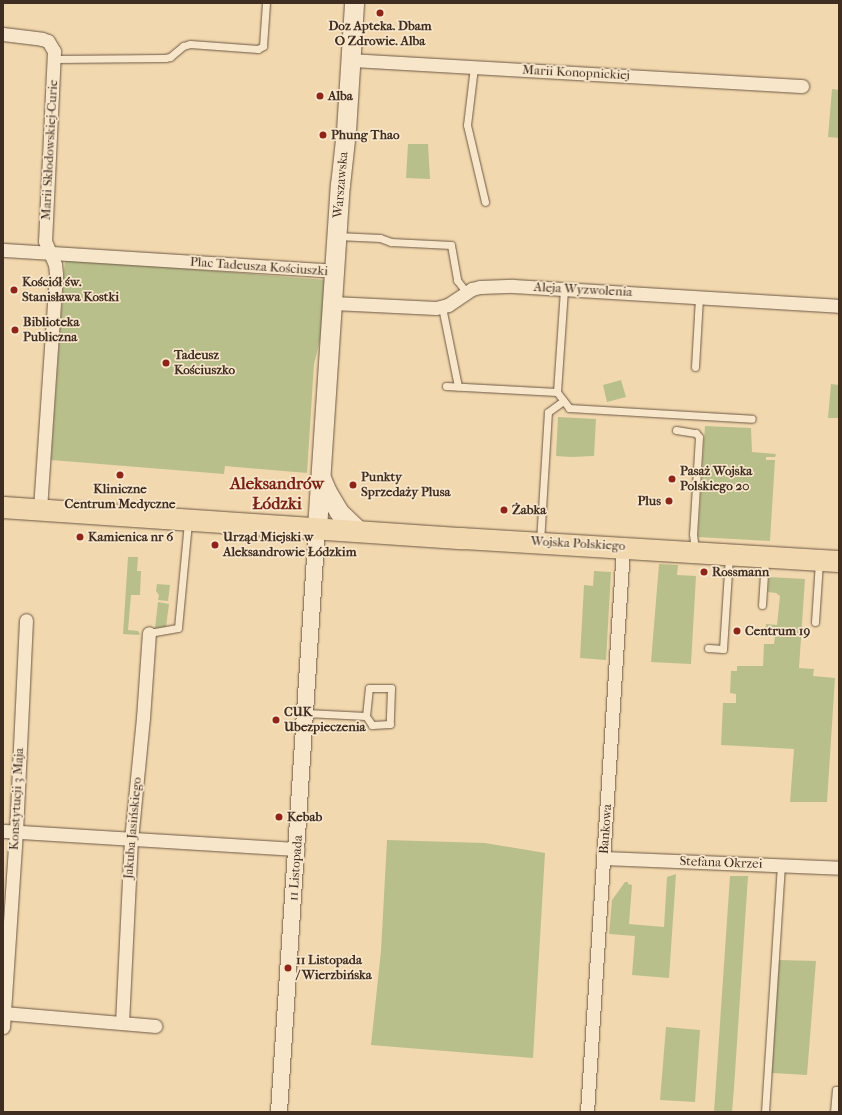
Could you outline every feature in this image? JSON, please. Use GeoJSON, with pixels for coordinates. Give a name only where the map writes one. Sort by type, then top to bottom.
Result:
{"type":"FeatureCollection","features":[{"type":"Feature","properties":{"kind":"main road","name":"Warszawska"},"geometry":{"type":"LineString","coordinates":[[335,271],[336,236],[351,60],[354,3]]}},
{"type":"Feature","properties":{"kind":"main road","name":"Plac Tadeusza Kościuszki"},"geometry":{"type":"LineString","coordinates":[[317,528],[335,271]]}},
{"type":"Feature","properties":{"kind":"main road"},"geometry":{"type":"LineString","coordinates":[[321,477],[327,492],[339,512],[359,531]]}},
{"type":"Feature","properties":{"kind":"main road"},"geometry":{"type":"LineString","coordinates":[[3,507],[317,528]]}},
{"type":"Feature","properties":{"kind":"main road","name":"Wojska Polskiego"},"geometry":{"type":"LineString","coordinates":[[317,528],[829,560]]}},
{"type":"Feature","properties":{"kind":"street","name":"Marii Skłodowskiej-Curie"},"geometry":{"type":"LineString","coordinates":[[3,34],[35,37],[48,41],[53,46],[54,59],[45,241],[51,253]]}},
{"type":"Feature","properties":{"kind":"street","name":"Marii Konopnickiej"},"geometry":{"type":"LineString","coordinates":[[351,60],[802,86]]}},
{"type":"Feature","properties":{"kind":"street","name":"Plac Tadeusza Kościuszki"},"geometry":{"type":"LineString","coordinates":[[3,250],[335,271]]}},
{"type":"Feature","properties":{"kind":"street"},"geometry":{"type":"LineString","coordinates":[[40,509],[55,291],[56,267],[51,253]]}},
{"type":"Feature","properties":{"kind":"street","name":"Aleja Wyzwolenia"},"geometry":{"type":"LineString","coordinates":[[442,307],[466,292],[480,287],[564,289],[839,306]]}},
{"type":"Feature","properties":{"kind":"street"},"geometry":{"type":"LineString","coordinates":[[333,303],[442,307]]}},
{"type":"Feature","properties":{"kind":"street","name":"11 Listopada"},"geometry":{"type":"LineString","coordinates":[[279,1112],[317,528]]}},
{"type":"Feature","properties":{"kind":"street","name":"Bankowa"},"geometry":{"type":"LineString","coordinates":[[587,1112],[623,547]]}},
{"type":"Feature","properties":{"kind":"street","name":"Konstytucji 3 Maja"},"geometry":{"type":"LineString","coordinates":[[3,1027],[10,832],[26,620]]}},
{"type":"Feature","properties":{"kind":"street","name":"Jakuba Jasińskiego"},"geometry":{"type":"LineString","coordinates":[[122,1023],[131,840],[143,718],[149,633]]}},
{"type":"Feature","properties":{"kind":"street"},"geometry":{"type":"LineString","coordinates":[[10,832],[297,850]]}},
{"type":"Feature","properties":{"kind":"street","name":"Stefana Okrzei"},"geometry":{"type":"LineString","coordinates":[[604,858],[839,868]]}},
{"type":"Feature","properties":{"kind":"street"},"geometry":{"type":"LineString","coordinates":[[4,1013],[155,1026]]}},
{"type":"Feature","properties":{"kind":"lane"},"geometry":{"type":"LineString","coordinates":[[54,59],[164,58],[170,57],[183,46],[190,44],[258,49],[263,46],[266,3]]}},
{"type":"Feature","properties":{"kind":"lane"},"geometry":{"type":"LineString","coordinates":[[474,67],[467,125],[485,202]]}},
{"type":"Feature","properties":{"kind":"lane"},"geometry":{"type":"LineString","coordinates":[[336,236],[380,238],[391,242],[451,245],[458,280],[466,292]]}},
{"type":"Feature","properties":{"kind":"lane"},"geometry":{"type":"LineString","coordinates":[[564,289],[557,392],[569,408],[752,420]]}},
{"type":"Feature","properties":{"kind":"lane"},"geometry":{"type":"LineString","coordinates":[[695,367],[699,297]]}},
{"type":"Feature","properties":{"kind":"lane"},"geometry":{"type":"LineString","coordinates":[[442,307],[458,386]]}},
{"type":"Feature","properties":{"kind":"lane"},"geometry":{"type":"LineString","coordinates":[[446,386],[557,392]]}},
{"type":"Feature","properties":{"kind":"lane"},"geometry":{"type":"LineString","coordinates":[[540,542],[548,412],[563,401]]}},
{"type":"Feature","properties":{"kind":"lane"},"geometry":{"type":"LineString","coordinates":[[676,430],[696,433],[699,437],[693,534],[695,552]]}},
{"type":"Feature","properties":{"kind":"lane"},"geometry":{"type":"LineString","coordinates":[[149,633],[178,628],[189,520]]}},
{"type":"Feature","properties":{"kind":"lane"},"geometry":{"type":"LineString","coordinates":[[708,648],[724,649],[729,554]]}},
{"type":"Feature","properties":{"kind":"lane"},"geometry":{"type":"LineString","coordinates":[[762,605],[765,556]]}},
{"type":"Feature","properties":{"kind":"lane"},"geometry":{"type":"LineString","coordinates":[[815,622],[829,560]]}},
{"type":"Feature","properties":{"kind":"lane"},"geometry":{"type":"LineString","coordinates":[[369,688],[391,688],[390,724],[372,725],[366,716],[369,688]]}},
{"type":"Feature","properties":{"kind":"lane"},"geometry":{"type":"LineString","coordinates":[[306,714],[366,716]]}},
{"type":"Feature","properties":{"kind":"lane"},"geometry":{"type":"LineString","coordinates":[[765,1112],[781,865]]}},
{"type":"Feature","properties":{"kind":"lane"},"geometry":{"type":"LineString","coordinates":[[834,1112],[836,1090],[839,1090]]}},
{"type":"Feature","properties":{"kind":"green space"},"geometry":{"type":"Polygon","coordinates":[[[832,89],[839,90],[839,138],[828,137],[832,89]]]}},
{"type":"Feature","properties":{"kind":"green space"},"geometry":{"type":"Polygon","coordinates":[[[408,144],[428,144],[430,179],[406,178],[408,144]]]}},
{"type":"Feature","properties":{"kind":"green space"},"geometry":{"type":"Polygon","coordinates":[[[65,259],[327,280],[325,320],[314,364],[307,473],[225,466],[224,474],[51,460],[65,259]]]}},
{"type":"Feature","properties":{"kind":"green space"},"geometry":{"type":"Polygon","coordinates":[[[621,380],[626,397],[607,402],[603,385],[621,380]]]}},
{"type":"Feature","properties":{"kind":"green space"},"geometry":{"type":"Polygon","coordinates":[[[831,384],[839,385],[839,418],[828,418],[831,384]]]}},
{"type":"Feature","properties":{"kind":"green space"},"geometry":{"type":"Polygon","coordinates":[[[558,417],[596,419],[594,456],[556,456],[558,417]]]}},
{"type":"Feature","properties":{"kind":"green space"},"geometry":{"type":"Polygon","coordinates":[[[705,426],[751,428],[752,452],[776,454],[775,457],[766,457],[766,460],[775,460],[770,541],[698,537],[705,426]]]}},
{"type":"Feature","properties":{"kind":"green space"},"geometry":{"type":"Polygon","coordinates":[[[128,557],[138,557],[137,571],[141,571],[140,595],[131,595],[128,630],[138,631],[140,634],[138,635],[123,634],[128,557]]]}},
{"type":"Feature","properties":{"kind":"green space"},"geometry":{"type":"Polygon","coordinates":[[[659,564],[678,565],[677,575],[696,576],[691,664],[651,662],[659,564]]]}},
{"type":"Feature","properties":{"kind":"green space"},"geometry":{"type":"Polygon","coordinates":[[[594,571],[611,572],[606,660],[580,658],[584,585],[593,586],[594,571]]]}},
{"type":"Feature","properties":{"kind":"green space"},"geometry":{"type":"Polygon","coordinates":[[[769,577],[805,579],[799,668],[814,669],[813,676],[835,678],[827,802],[790,802],[794,749],[721,745],[723,703],[736,703],[736,694],[730,693],[731,671],[737,671],[737,666],[763,666],[764,644],[774,644],[775,635],[765,634],[766,624],[777,625],[780,596],[776,593],[768,592],[769,577]]]}},
{"type":"Feature","properties":{"kind":"green space"},"geometry":{"type":"Polygon","coordinates":[[[157,584],[170,585],[168,601],[158,600],[159,595],[156,591],[157,584]]]}},
{"type":"Feature","properties":{"kind":"green space"},"geometry":{"type":"Polygon","coordinates":[[[158,602],[169,604],[166,627],[155,628],[158,602]]]}},
{"type":"Feature","properties":{"kind":"green space"},"geometry":{"type":"Polygon","coordinates":[[[387,840],[485,843],[545,853],[533,1058],[371,1045],[381,951],[387,840]]]}},
{"type":"Feature","properties":{"kind":"green space"},"geometry":{"type":"Polygon","coordinates":[[[676,874],[669,978],[632,975],[635,936],[609,934],[612,900],[625,882],[628,882],[628,884],[632,885],[629,924],[664,927],[667,877],[676,874]]]}},
{"type":"Feature","properties":{"kind":"green space"},"geometry":{"type":"Polygon","coordinates":[[[730,876],[748,876],[734,1088],[732,1112],[714,1112],[730,876]]]}},
{"type":"Feature","properties":{"kind":"green space"},"geometry":{"type":"Polygon","coordinates":[[[779,960],[816,961],[807,1075],[772,1073],[779,960]]]}},
{"type":"Feature","properties":{"kind":"green space"},"geometry":{"type":"Polygon","coordinates":[[[666,1027],[700,1030],[695,1102],[660,1100],[666,1027]]]}},
{"type":"Feature","properties":{"kind":"place","name":"Doz Apteka. Dbam O Zdrowie. Alba"},"geometry":{"type":"Point","coordinates":[380,13]}},
{"type":"Feature","properties":{"kind":"place","name":"Alba"},"geometry":{"type":"Point","coordinates":[320,96]}},
{"type":"Feature","properties":{"kind":"place","name":"Phung Thao"},"geometry":{"type":"Point","coordinates":[323,135]}},
{"type":"Feature","properties":{"kind":"place","name":"Kościół św. Stanisława Kostki"},"geometry":{"type":"Point","coordinates":[14,290]}},
{"type":"Feature","properties":{"kind":"place","name":"Biblioteka Publiczna"},"geometry":{"type":"Point","coordinates":[15,330]}},
{"type":"Feature","properties":{"kind":"place","name":"Tadeusz Kościuszko"},"geometry":{"type":"Point","coordinates":[166,363]}},
{"type":"Feature","properties":{"kind":"place","name":"Kliniczne Centrum Medyczne"},"geometry":{"type":"Point","coordinates":[120,475]}},
{"type":"Feature","properties":{"kind":"place","name":"Pasaż Wojska Polskiego 20"},"geometry":{"type":"Point","coordinates":[672,479]}},
{"type":"Feature","properties":{"kind":"place","name":"Punkty Sprzedaży Plusa"},"geometry":{"type":"Point","coordinates":[353,485]}},
{"type":"Feature","properties":{"kind":"place","name":"Plus"},"geometry":{"type":"Point","coordinates":[669,501]}},
{"type":"Feature","properties":{"kind":"place","name":"Żabka"},"geometry":{"type":"Point","coordinates":[504,510]}},
{"type":"Feature","properties":{"kind":"place","name":"Kamienica nr 6"},"geometry":{"type":"Point","coordinates":[80,537]}},
{"type":"Feature","properties":{"kind":"place","name":"Urząd Miejski w Aleksandrowie Łódzkim"},"geometry":{"type":"Point","coordinates":[215,545]}},
{"type":"Feature","properties":{"kind":"place","name":"Rossmann"},"geometry":{"type":"Point","coordinates":[704,572]}},
{"type":"Feature","properties":{"kind":"place","name":"Centrum 19"},"geometry":{"type":"Point","coordinates":[737,631]}},
{"type":"Feature","properties":{"kind":"place","name":"CUK Ubezpieczenia"},"geometry":{"type":"Point","coordinates":[276,720]}},
{"type":"Feature","properties":{"kind":"place","name":"Kebab"},"geometry":{"type":"Point","coordinates":[279,817]}},
{"type":"Feature","properties":{"kind":"place","name":"11 Listopada / Wierzbińska"},"geometry":{"type":"Point","coordinates":[288,968]}},
{"type":"Feature","properties":{"kind":"district","name":"Aleksandrów Łódzki"},"geometry":{"type":"Point","coordinates":[277,494]}}]}
